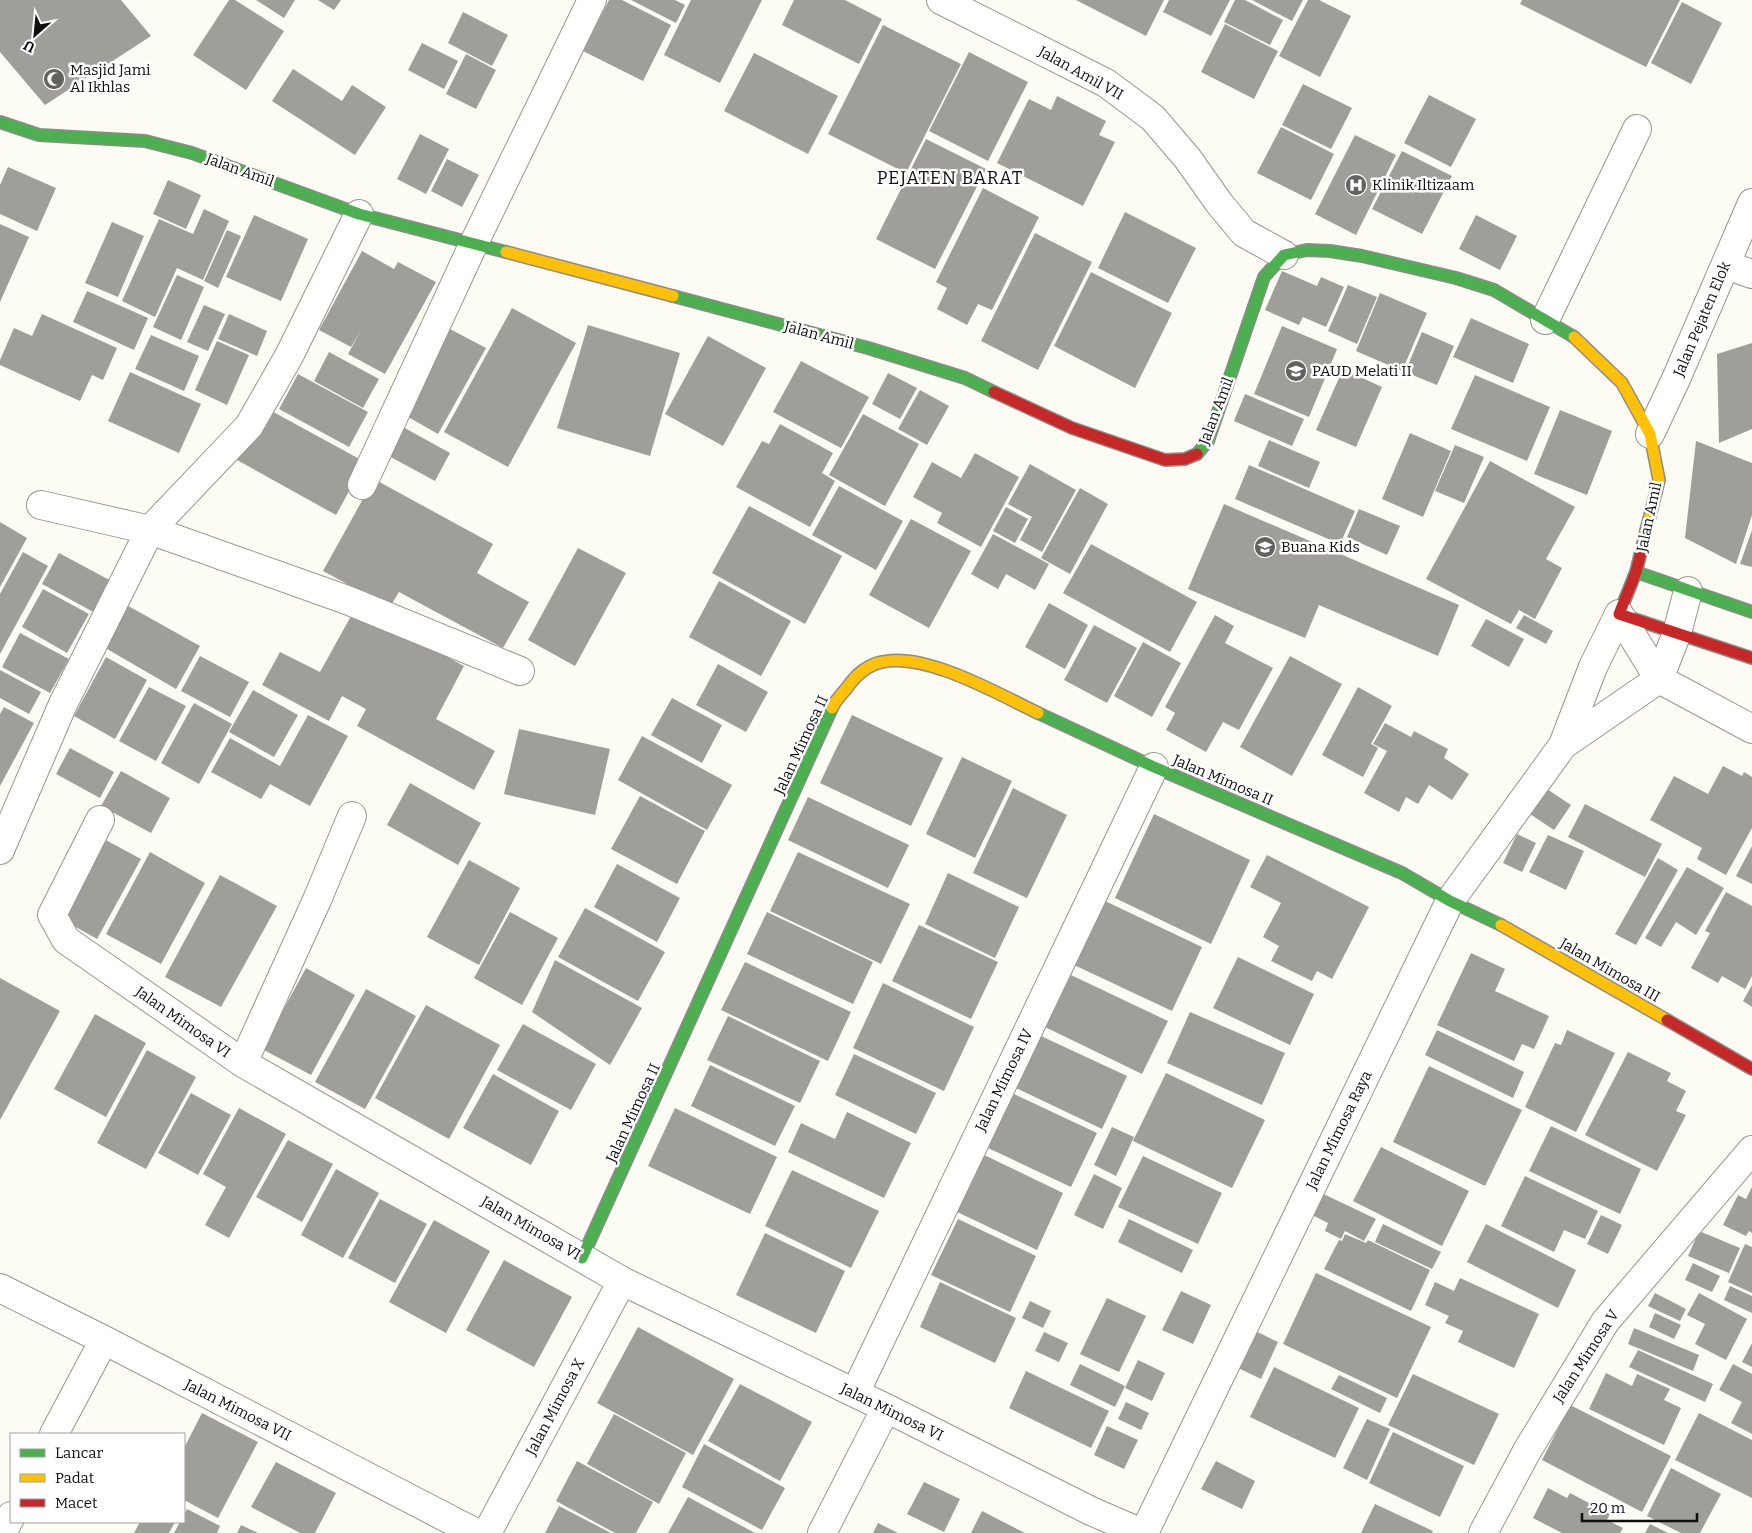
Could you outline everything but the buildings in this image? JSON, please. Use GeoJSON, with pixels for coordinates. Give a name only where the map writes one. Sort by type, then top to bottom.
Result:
{"type":"FeatureCollection","features":[{"type":"Feature","properties":{"kind":"street"},"geometry":{"type":"LineString","coordinates":[[362,485],[474,243],[592,0]]}},
{"type":"Feature","properties":{"kind":"street","name":"Jalan Amil VII"},"geometry":{"type":"LineString","coordinates":[[941,0],[1106,83],[1153,118],[1188,159],[1219,203],[1244,233],[1284,254]]}},
{"type":"Feature","properties":{"kind":"street","name":"Jalan Amil"},"geometry":{"type":"LineString","coordinates":[[0,122],[39,134],[145,141],[192,153],[359,214],[868,348],[964,378],[1072,428],[1165,460],[1192,458],[1202,451],[1208,441],[1264,277],[1284,254],[1307,250],[1346,253],[1456,278],[1494,290],[1572,336],[1622,383],[1650,434],[1658,480],[1636,572],[1619,614]]}},
{"type":"Feature","properties":{"kind":"street"},"geometry":{"type":"LineString","coordinates":[[1545,320],[1636,129]]}},
{"type":"Feature","properties":{"kind":"street","name":"Jalan Pejaten Elok"},"geometry":{"type":"LineString","coordinates":[[1650,434],[1676,379],[1752,203]]}},
{"type":"Feature","properties":{"kind":"street"},"geometry":{"type":"LineString","coordinates":[[0,850],[63,704],[150,530],[249,426],[289,356],[359,214]]}},
{"type":"Feature","properties":{"kind":"street"},"geometry":{"type":"LineString","coordinates":[[1726,265],[1752,274]]}},
{"type":"Feature","properties":{"kind":"street"},"geometry":{"type":"LineString","coordinates":[[41,506],[150,530],[347,600],[520,672]]}},
{"type":"Feature","properties":{"kind":"street","name":"Jalan Amil"},"geometry":{"type":"LineString","coordinates":[[1636,572],[1752,612]]}},
{"type":"Feature","properties":{"kind":"street"},"geometry":{"type":"LineString","coordinates":[[1659,679],[1677,632],[1688,591]]}},
{"type":"Feature","properties":{"kind":"street"},"geometry":{"type":"LineString","coordinates":[[1619,614],[1752,658]]}},
{"type":"Feature","properties":{"kind":"street"},"geometry":{"type":"LineString","coordinates":[[1619,614],[1659,679],[1752,729]]}},
{"type":"Feature","properties":{"kind":"street","name":"Jalan Mimosa Raya"},"geometry":{"type":"LineString","coordinates":[[1143,1533],[1450,901],[1564,745],[1593,667],[1619,614]]}},
{"type":"Feature","properties":{"kind":"street","name":"Jalan Mimosa II"},"geometry":{"type":"LineString","coordinates":[[582,1258],[834,704],[848,685],[863,670],[883,661],[911,660],[946,670],[1154,767],[1402,873],[1450,901]]}},
{"type":"Feature","properties":{"kind":"street","name":"Jalan Mimosa Raya"},"geometry":{"type":"LineString","coordinates":[[1564,745],[1659,679]]}},
{"type":"Feature","properties":{"kind":"street","name":"Jalan Mimosa IV"},"geometry":{"type":"LineString","coordinates":[[855,1393],[1154,767]]}},
{"type":"Feature","properties":{"kind":"street"},"geometry":{"type":"LineString","coordinates":[[243,1063],[317,900],[352,816]]}},
{"type":"Feature","properties":{"kind":"street","name":"Jalan Mimosa VI"},"geometry":{"type":"LineString","coordinates":[[100,820],[52,915],[66,940],[243,1063],[622,1281],[886,1408],[1091,1511],[1143,1533]]}},
{"type":"Feature","properties":{"kind":"street","name":"Jalan Mimosa III"},"geometry":{"type":"LineString","coordinates":[[1450,901],[1502,925],[1752,1069]]}},
{"type":"Feature","properties":{"kind":"street","name":"Jalan Mimosa V"},"geometry":{"type":"LineString","coordinates":[[1483,1533],[1527,1451],[1605,1322],[1752,1150]]}},
{"type":"Feature","properties":{"kind":"street","name":"Jalan Mimosa X"},"geometry":{"type":"LineString","coordinates":[[487,1533],[622,1281]]}},
{"type":"Feature","properties":{"kind":"street","name":"Jalan Mimosa VII"},"geometry":{"type":"LineString","coordinates":[[0,1288],[476,1533]]}},
{"type":"Feature","properties":{"kind":"street"},"geometry":{"type":"LineString","coordinates":[[55,1433],[104,1340]]}},
{"type":"Feature","properties":{"kind":"street"},"geometry":{"type":"LineString","coordinates":[[822,1533],[886,1408]]}},
{"type":"Feature","properties":{"kind":"street"},"geometry":{"type":"LineString","coordinates":[[2,1533],[10,1518]]}},
{"type":"Feature","properties":{"kind":"traffic: fast"},"geometry":{"type":"LineString","coordinates":[[0,122],[39,135],[145,141],[192,153],[359,214],[506,252]]}},
{"type":"Feature","properties":{"kind":"traffic: fast"},"geometry":{"type":"LineString","coordinates":[[1197,454],[1208,441],[1264,277],[1284,255],[1307,250],[1330,251],[1362,256],[1456,278],[1494,290],[1574,337]]}},
{"type":"Feature","properties":{"kind":"traffic: fast"},"geometry":{"type":"LineString","coordinates":[[673,296],[868,348],[965,378],[994,392]]}},
{"type":"Feature","properties":{"kind":"traffic: fast"},"geometry":{"type":"LineString","coordinates":[[1636,572],[1752,612]]}},
{"type":"Feature","properties":{"kind":"traffic: fast"},"geometry":{"type":"LineString","coordinates":[[582,1258],[832,708]]}},
{"type":"Feature","properties":{"kind":"traffic: fast"},"geometry":{"type":"LineString","coordinates":[[1038,713],[1154,767],[1402,873],[1450,901],[1501,925]]}},
{"type":"Feature","properties":{"kind":"traffic: slow"},"geometry":{"type":"LineString","coordinates":[[506,252],[673,296]]}},
{"type":"Feature","properties":{"kind":"traffic: slow"},"geometry":{"type":"LineString","coordinates":[[1574,337],[1622,383],[1650,434],[1659,480],[1646,531]]}},
{"type":"Feature","properties":{"kind":"traffic: slow"},"geometry":{"type":"LineString","coordinates":[[832,708],[836,700],[866,668],[876,663],[900,661],[919,663],[940,669],[983,686],[1038,713]]}},
{"type":"Feature","properties":{"kind":"traffic: slow"},"geometry":{"type":"LineString","coordinates":[[1501,925],[1667,1020]]}},
{"type":"Feature","properties":{"kind":"traffic: jam"},"geometry":{"type":"LineString","coordinates":[[994,392],[1072,428],[1165,460],[1185,459],[1197,454]]}},
{"type":"Feature","properties":{"kind":"traffic: jam"},"geometry":{"type":"LineString","coordinates":[[1646,531],[1636,572],[1619,614],[1752,658]]}},
{"type":"Feature","properties":{"kind":"traffic: jam"},"geometry":{"type":"LineString","coordinates":[[1667,1020],[1752,1069]]}},
{"type":"Feature","properties":{"kind":"place","name":"Masjid Jami Al Ikhlas"},"geometry":{"type":"Point","coordinates":[54,79]}},
{"type":"Feature","properties":{"kind":"place","name":"Klinik Iltizaam"},"geometry":{"type":"Point","coordinates":[1356,185]}},
{"type":"Feature","properties":{"kind":"place","name":"PAUD Melati II"},"geometry":{"type":"Point","coordinates":[1296,371]}},
{"type":"Feature","properties":{"kind":"place","name":"Buana Kids"},"geometry":{"type":"Point","coordinates":[1265,547]}},
{"type":"Feature","properties":{"kind":"district","name":"PEJATEN BARAT"},"geometry":{"type":"Point","coordinates":[950,178]}}]}
